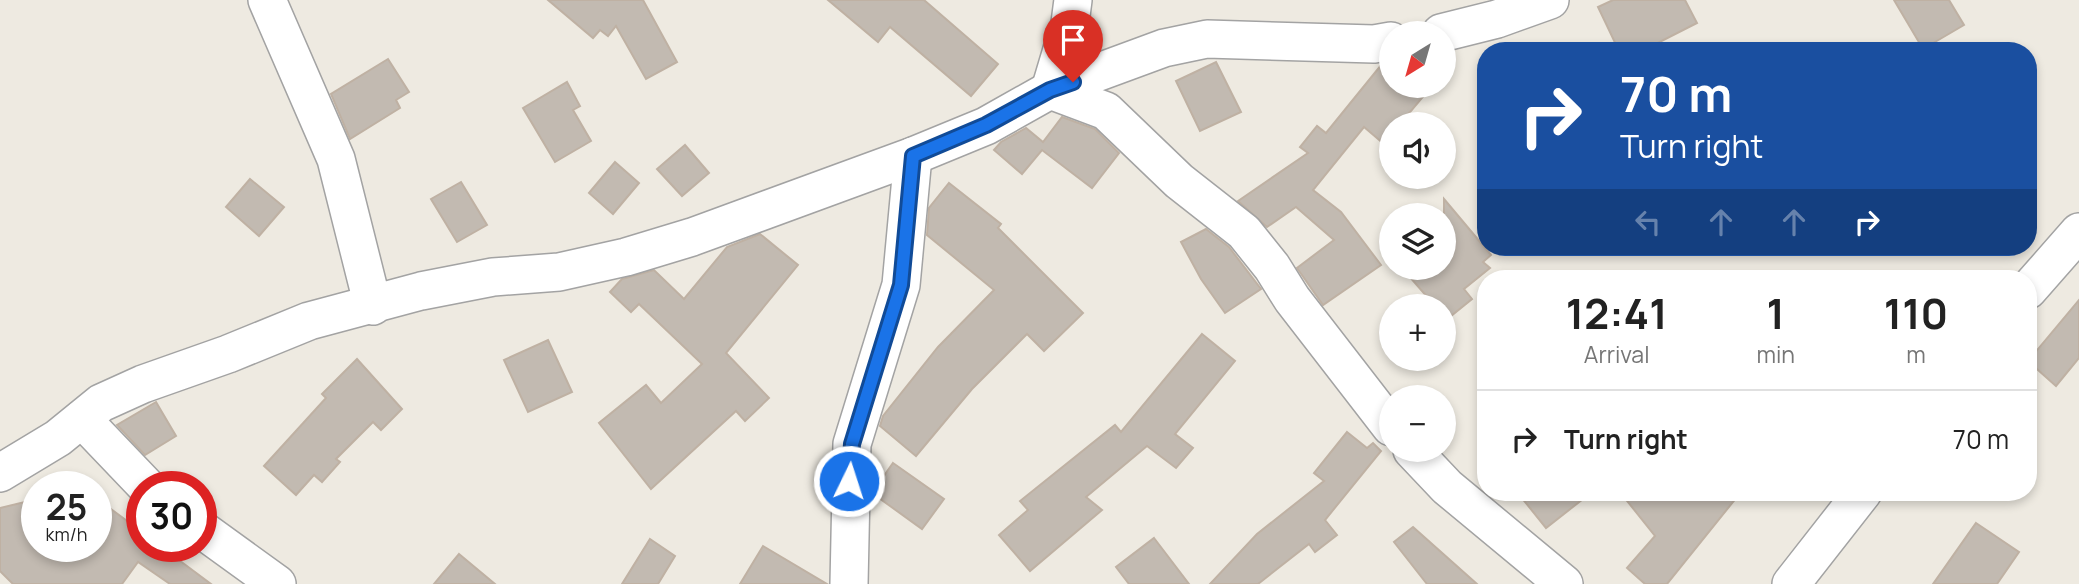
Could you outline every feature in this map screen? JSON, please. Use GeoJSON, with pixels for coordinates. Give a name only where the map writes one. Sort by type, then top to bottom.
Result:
{"type":"FeatureCollection","features":[{"type":"Feature","properties":{"kind":"street"},"geometry":{"type":"LineString","coordinates":[[267,0],[336,159],[373,306]]}},
{"type":"Feature","properties":{"kind":"street"},"geometry":{"type":"LineString","coordinates":[[1050,90],[1070,23],[1073,0]]}},
{"type":"Feature","properties":{"kind":"street"},"geometry":{"type":"LineString","coordinates":[[1456,29],[1497,19],[1550,0]]}},
{"type":"Feature","properties":{"kind":"street"},"geometry":{"type":"LineString","coordinates":[[0,473],[58,438],[101,403],[143,384],[228,355],[309,321],[421,291],[493,277],[559,272],[626,257],[780,206],[913,156],[986,125],[1050,90],[1164,48],[1207,39],[1379,43]]}},
{"type":"Feature","properties":{"kind":"street"},"geometry":{"type":"LineString","coordinates":[[1050,90],[1106,111],[1179,181],[1244,232],[1379,411]]}},
{"type":"Feature","properties":{"kind":"street"},"geometry":{"type":"LineString","coordinates":[[849,584],[852,444],[901,285],[913,156]]}},
{"type":"Feature","properties":{"kind":"street"},"geometry":{"type":"LineString","coordinates":[[2037,280],[2079,232]]}},
{"type":"Feature","properties":{"kind":"street"},"geometry":{"type":"LineString","coordinates":[[82,419],[132,471]]}},
{"type":"Feature","properties":{"kind":"street"},"geometry":{"type":"LineString","coordinates":[[1423,462],[1447,487],[1564,584]]}},
{"type":"Feature","properties":{"kind":"street"},"geometry":{"type":"LineString","coordinates":[[1791,584],[1856,501]]}},
{"type":"Feature","properties":{"kind":"street"},"geometry":{"type":"LineString","coordinates":[[217,541],[276,584]]}},
{"type":"Feature","properties":{"kind":"building"},"geometry":{"type":"Polygon","coordinates":[[[548,0],[643,0],[677,62],[646,79],[616,26],[608,36],[600,30],[593,38],[548,0]]]}},
{"type":"Feature","properties":{"kind":"building"},"geometry":{"type":"Polygon","coordinates":[[[828,0],[924,0],[998,64],[971,96],[890,27],[878,42],[828,0]]]}},
{"type":"Feature","properties":{"kind":"building"},"geometry":{"type":"Polygon","coordinates":[[[1613,0],[1685,0],[1697,23],[1660,42],[1615,42],[1598,7],[1613,0]]]}},
{"type":"Feature","properties":{"kind":"building"},"geometry":{"type":"Polygon","coordinates":[[[1894,0],[1949,0],[1964,25],[1935,42],[1919,42],[1894,0]]]}},
{"type":"Feature","properties":{"kind":"building"},"geometry":{"type":"Polygon","coordinates":[[[388,59],[409,92],[396,100],[400,108],[350,139],[331,94],[388,59]]]}},
{"type":"Feature","properties":{"kind":"building"},"geometry":{"type":"Polygon","coordinates":[[[1216,62],[1241,112],[1200,131],[1176,81],[1216,62]]]}},
{"type":"Feature","properties":{"kind":"building"},"geometry":{"type":"Polygon","coordinates":[[[1379,68],[1379,98],[1422,98],[1410,112],[1379,112],[1379,140],[1364,127],[1313,190],[1341,212],[1379,262],[1379,266],[1323,305],[1297,268],[1334,240],[1296,207],[1267,227],[1238,201],[1308,153],[1300,147],[1317,126],[1326,133],[1379,68]]]}},
{"type":"Feature","properties":{"kind":"building"},"geometry":{"type":"Polygon","coordinates":[[[567,82],[580,106],[573,110],[591,141],[555,162],[523,108],[567,82]]]}},
{"type":"Feature","properties":{"kind":"building"},"geometry":{"type":"Polygon","coordinates":[[[1062,117],[1095,129],[1119,153],[1092,188],[1042,150],[1022,174],[994,150],[1001,142],[1026,128],[1043,142],[1062,117]]]}},
{"type":"Feature","properties":{"kind":"building"},"geometry":{"type":"Polygon","coordinates":[[[685,145],[709,173],[682,196],[657,169],[685,145]]]}},
{"type":"Feature","properties":{"kind":"building"},"geometry":{"type":"Polygon","coordinates":[[[615,162],[639,183],[613,214],[589,193],[615,162]]]}},
{"type":"Feature","properties":{"kind":"building"},"geometry":{"type":"Polygon","coordinates":[[[250,179],[284,207],[259,236],[226,207],[250,179]]]}},
{"type":"Feature","properties":{"kind":"building"},"geometry":{"type":"Polygon","coordinates":[[[461,182],[487,225],[457,242],[431,199],[461,182]]]}},
{"type":"Feature","properties":{"kind":"building"},"geometry":{"type":"Polygon","coordinates":[[[949,183],[1001,224],[998,228],[1083,313],[1044,351],[1027,334],[972,389],[916,456],[880,426],[883,416],[938,347],[994,290],[927,235],[929,208],[949,183]]]}},
{"type":"Feature","properties":{"kind":"building"},"geometry":{"type":"Polygon","coordinates":[[[1456,213],[1477,238],[1477,256],[1490,256],[1483,262],[1490,268],[1477,270],[1477,278],[1464,289],[1472,299],[1456,312],[1456,294],[1425,294],[1412,280],[1456,280],[1456,213]]]}},
{"type":"Feature","properties":{"kind":"building"},"geometry":{"type":"Polygon","coordinates":[[[1206,229],[1229,247],[1261,289],[1225,313],[1201,279],[1181,242],[1206,229]]]}},
{"type":"Feature","properties":{"kind":"building"},"geometry":{"type":"Polygon","coordinates":[[[760,234],[798,265],[726,353],[769,398],[745,421],[736,411],[651,489],[599,423],[646,385],[661,403],[702,364],[639,304],[631,312],[610,292],[622,279],[654,270],[684,299],[727,247],[760,234]]]}},
{"type":"Feature","properties":{"kind":"building"},"geometry":{"type":"Polygon","coordinates":[[[2079,300],[2079,358],[2056,386],[2037,369],[2037,350],[2079,300]]]}},
{"type":"Feature","properties":{"kind":"building"},"geometry":{"type":"Polygon","coordinates":[[[1202,334],[1235,361],[1175,434],[1193,448],[1176,468],[1147,446],[1086,497],[1102,510],[1030,571],[999,535],[1028,510],[1020,501],[1115,425],[1121,432],[1202,334]]]}},
{"type":"Feature","properties":{"kind":"building"},"geometry":{"type":"Polygon","coordinates":[[[548,340],[572,392],[528,412],[504,360],[548,340]]]}},
{"type":"Feature","properties":{"kind":"building"},"geometry":{"type":"Polygon","coordinates":[[[357,359],[402,409],[381,430],[373,422],[336,459],[340,462],[322,482],[314,475],[296,495],[264,466],[326,398],[322,394],[357,359]]]}},
{"type":"Feature","properties":{"kind":"building"},"geometry":{"type":"Polygon","coordinates":[[[156,402],[176,436],[145,455],[117,425],[156,402]]]}},
{"type":"Feature","properties":{"kind":"building"},"geometry":{"type":"Polygon","coordinates":[[[1347,432],[1367,448],[1373,443],[1379,449],[1379,453],[1325,520],[1337,535],[1315,552],[1309,544],[1258,584],[1210,584],[1257,534],[1324,481],[1314,473],[1347,432]]]}},
{"type":"Feature","properties":{"kind":"building"},"geometry":{"type":"Polygon","coordinates":[[[893,463],[944,499],[922,529],[872,493],[893,463]]]}},
{"type":"Feature","properties":{"kind":"building"},"geometry":{"type":"Polygon","coordinates":[[[1524,501],[1580,501],[1546,528],[1524,501]]]}},
{"type":"Feature","properties":{"kind":"building"},"geometry":{"type":"Polygon","coordinates":[[[1627,501],[1734,501],[1667,584],[1645,584],[1627,568],[1655,536],[1627,501]]]}},
{"type":"Feature","properties":{"kind":"building"},"geometry":{"type":"Polygon","coordinates":[[[21,503],[21,562],[112,562],[112,510],[126,520],[126,562],[138,562],[122,584],[13,584],[0,571],[0,508],[21,503]]]}},
{"type":"Feature","properties":{"kind":"building"},"geometry":{"type":"Polygon","coordinates":[[[1976,523],[2019,552],[1997,584],[1933,584],[1976,523]]]}},
{"type":"Feature","properties":{"kind":"building"},"geometry":{"type":"Polygon","coordinates":[[[1413,527],[1477,584],[1427,584],[1394,542],[1413,527]]]}},
{"type":"Feature","properties":{"kind":"building"},"geometry":{"type":"Polygon","coordinates":[[[1154,538],[1189,584],[1129,584],[1116,567],[1154,538]]]}},
{"type":"Feature","properties":{"kind":"building"},"geometry":{"type":"Polygon","coordinates":[[[650,539],[675,556],[658,584],[622,584],[650,539]]]}},
{"type":"Feature","properties":{"kind":"building"},"geometry":{"type":"Polygon","coordinates":[[[763,546],[827,584],[740,584],[763,546]]]}},
{"type":"Feature","properties":{"kind":"building"},"geometry":{"type":"Polygon","coordinates":[[[459,554],[495,584],[434,584],[459,554]]]}},
{"type":"Feature","properties":{"kind":"building"},"geometry":{"type":"Polygon","coordinates":[[[138,562],[181,562],[211,584],[170,584],[138,562]]]}},
{"type":"Feature","properties":{"kind":"route"},"geometry":{"type":"LineString","coordinates":[[849,481],[852,444],[901,285],[913,156],[986,125],[1050,90],[1073,82]]}}]}
